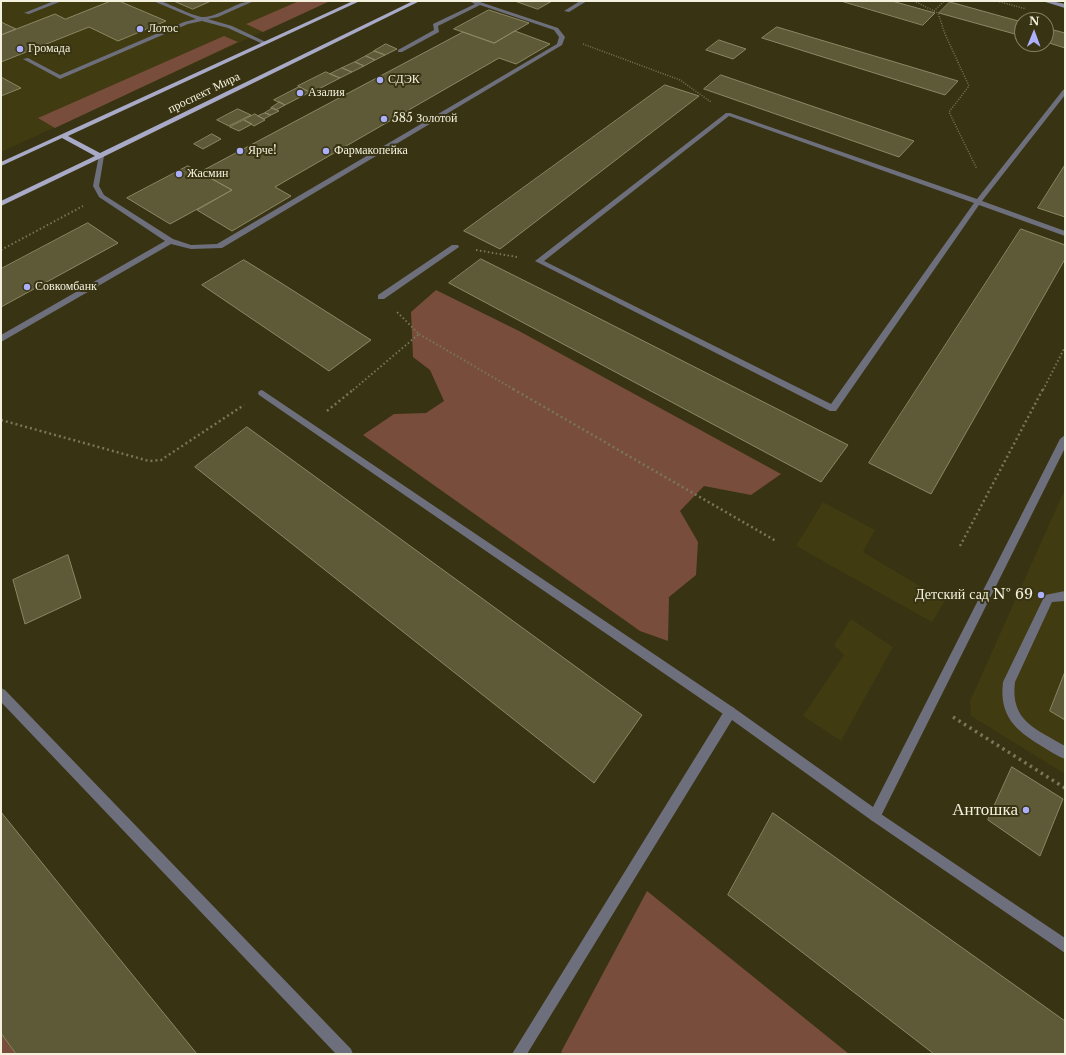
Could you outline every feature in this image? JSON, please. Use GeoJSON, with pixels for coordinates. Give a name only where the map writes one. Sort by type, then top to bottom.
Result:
{"type":"FeatureCollection","features":[{"type":"Feature","properties":{"kind":"main road","name":"проспект Мира"},"geometry":{"type":"LineString","coordinates":[[1,164],[357,1]]}},
{"type":"Feature","properties":{"kind":"main road","name":"проспект Мира"},"geometry":{"type":"LineString","coordinates":[[1,204],[416,1]]}},
{"type":"Feature","properties":{"kind":"main road"},"geometry":{"type":"LineString","coordinates":[[63,136],[101,156]]}},
{"type":"Feature","properties":{"kind":"street"},"geometry":{"type":"LineString","coordinates":[[27,12],[59,1]]}},
{"type":"Feature","properties":{"kind":"street"},"geometry":{"type":"LineString","coordinates":[[156,1],[201,19],[230,27],[265,43]]}},
{"type":"Feature","properties":{"kind":"street"},"geometry":{"type":"LineString","coordinates":[[26,59],[60,77],[186,23],[216,16],[251,1]]}},
{"type":"Feature","properties":{"kind":"street"},"geometry":{"type":"LineString","coordinates":[[101,156],[96,186],[101,196],[170,241],[191,247],[219,246],[559,45],[562,37],[556,29],[472,1]]}},
{"type":"Feature","properties":{"kind":"street"},"geometry":{"type":"LineString","coordinates":[[567,11],[584,1]]}},
{"type":"Feature","properties":{"kind":"street"},"geometry":{"type":"LineString","coordinates":[[1045,1],[1065,6]]}},
{"type":"Feature","properties":{"kind":"street"},"geometry":{"type":"LineString","coordinates":[[400,51],[437,31],[435,25],[479,4]]}},
{"type":"Feature","properties":{"kind":"street"},"geometry":{"type":"LineString","coordinates":[[1065,91],[978,202],[833,409],[539,261],[728,114],[962,196],[978,202],[1065,234]]}},
{"type":"Feature","properties":{"kind":"street"},"geometry":{"type":"LineString","coordinates":[[1,339],[170,241]]}},
{"type":"Feature","properties":{"kind":"street"},"geometry":{"type":"LineString","coordinates":[[381,297],[455,247]]}},
{"type":"Feature","properties":{"kind":"street"},"geometry":{"type":"LineString","coordinates":[[262,393],[730,712],[875,816],[1065,946]]}},
{"type":"Feature","properties":{"kind":"street"},"geometry":{"type":"LineString","coordinates":[[875,816],[1065,439]]}},
{"type":"Feature","properties":{"kind":"street"},"geometry":{"type":"LineString","coordinates":[[1065,596],[1049,598],[1009,682],[1007,692],[1008,704],[1014,718],[1026,728],[1065,753]]}},
{"type":"Feature","properties":{"kind":"street"},"geometry":{"type":"LineString","coordinates":[[1,694],[346,1054]]}},
{"type":"Feature","properties":{"kind":"street"},"geometry":{"type":"LineString","coordinates":[[519,1054],[730,712]]}},
{"type":"Feature","properties":{"kind":"path"},"geometry":{"type":"LineString","coordinates":[[914,1],[938,13],[945,34],[969,86],[949,112],[980,175],[962,196]]}},
{"type":"Feature","properties":{"kind":"path"},"geometry":{"type":"LineString","coordinates":[[934,11],[944,1]]}},
{"type":"Feature","properties":{"kind":"path"},"geometry":{"type":"LineString","coordinates":[[562,37],[680,80],[728,114]]}},
{"type":"Feature","properties":{"kind":"path"},"geometry":{"type":"LineString","coordinates":[[1,250],[101,196]]}},
{"type":"Feature","properties":{"kind":"path"},"geometry":{"type":"LineString","coordinates":[[455,247],[539,261]]}},
{"type":"Feature","properties":{"kind":"path"},"geometry":{"type":"LineString","coordinates":[[381,297],[419,334],[776,541]]}},
{"type":"Feature","properties":{"kind":"path"},"geometry":{"type":"LineString","coordinates":[[310,425],[419,334]]}},
{"type":"Feature","properties":{"kind":"path"},"geometry":{"type":"LineString","coordinates":[[960,546],[1065,347]]}},
{"type":"Feature","properties":{"kind":"path"},"geometry":{"type":"LineString","coordinates":[[1,420],[149,461],[161,460],[262,393]]}},
{"type":"Feature","properties":{"kind":"path"},"geometry":{"type":"LineString","coordinates":[[932,704],[1065,788]]}},
{"type":"Feature","properties":{"kind":"shaded area"},"geometry":{"type":"Polygon","coordinates":[[[1,1],[330,1],[1,152],[1,1]]]}},
{"type":"Feature","properties":{"kind":"shaded area"},"geometry":{"type":"Polygon","coordinates":[[[299,1],[330,1],[263,32],[246,24],[299,1]]]}},
{"type":"Feature","properties":{"kind":"shaded area"},"geometry":{"type":"Polygon","coordinates":[[[224,36],[238,42],[55,128],[38,118],[224,36]]]}},
{"type":"Feature","properties":{"kind":"shaded area"},"geometry":{"type":"Polygon","coordinates":[[[436,290],[519,331],[781,474],[751,495],[704,486],[680,511],[698,542],[696,575],[669,597],[668,641],[640,631],[363,435],[394,414],[426,413],[444,401],[430,370],[413,357],[411,312],[436,290]]]}},
{"type":"Feature","properties":{"kind":"shaded area","name":"Детский сад № 69"},"geometry":{"type":"Polygon","coordinates":[[[1065,489],[1065,774],[971,716],[970,701],[1065,489]]]}},
{"type":"Feature","properties":{"kind":"shaded area"},"geometry":{"type":"Polygon","coordinates":[[[823,502],[875,530],[863,552],[945,601],[932,622],[796,546],[823,502]]]}},
{"type":"Feature","properties":{"kind":"shaded area"},"geometry":{"type":"Polygon","coordinates":[[[851,619],[893,647],[841,741],[803,716],[844,655],[834,645],[851,619]]]}},
{"type":"Feature","properties":{"kind":"shaded area"},"geometry":{"type":"Polygon","coordinates":[[[647,891],[849,1054],[564,1054],[561,1052],[647,891]]]}},
{"type":"Feature","properties":{"kind":"shaded area"},"geometry":{"type":"Polygon","coordinates":[[[1,1033],[16,1054],[1,1054],[1,1033]]]}},
{"type":"Feature","properties":{"kind":"building"},"geometry":{"type":"Polygon","coordinates":[[[111,1],[119,1],[166,21],[118,41],[89,27],[1,62],[1,35],[55,14],[65,19],[111,1]]]}},
{"type":"Feature","properties":{"kind":"building"},"geometry":{"type":"Polygon","coordinates":[[[174,1],[211,1],[193,9],[174,1]]]}},
{"type":"Feature","properties":{"kind":"building"},"geometry":{"type":"Polygon","coordinates":[[[515,1],[552,1],[538,9],[515,1]]]}},
{"type":"Feature","properties":{"kind":"building"},"geometry":{"type":"Polygon","coordinates":[[[841,1],[892,1],[935,13],[923,25],[841,1]]]}},
{"type":"Feature","properties":{"kind":"building"},"geometry":{"type":"Polygon","coordinates":[[[950,2],[1014,20],[1014,34],[939,13],[950,2]]]}},
{"type":"Feature","properties":{"kind":"building"},"geometry":{"type":"Polygon","coordinates":[[[489,10],[529,23],[494,43],[454,29],[489,10]]]}},
{"type":"Feature","properties":{"kind":"building"},"geometry":{"type":"Polygon","coordinates":[[[1,22],[16,29],[1,35],[1,22]]]}},
{"type":"Feature","properties":{"kind":"building"},"geometry":{"type":"Polygon","coordinates":[[[777,27],[958,81],[945,95],[762,38],[777,27]]]}},
{"type":"Feature","properties":{"kind":"building"},"geometry":{"type":"Polygon","coordinates":[[[1054,30],[1065,33],[1065,48],[1054,45],[1054,30]]]}},
{"type":"Feature","properties":{"kind":"building"},"geometry":{"type":"Polygon","coordinates":[[[515,31],[550,44],[516,64],[499,58],[275,187],[291,196],[232,231],[197,210],[232,190],[200,172],[463,32],[494,43],[515,31]]]}},
{"type":"Feature","properties":{"kind":"building"},"geometry":{"type":"Polygon","coordinates":[[[719,40],[746,49],[733,59],[706,50],[719,40]]]}},
{"type":"Feature","properties":{"kind":"building"},"geometry":{"type":"Polygon","coordinates":[[[386,44],[397,49],[385,55],[374,51],[386,44]]]}},
{"type":"Feature","properties":{"kind":"building"},"geometry":{"type":"Polygon","coordinates":[[[375,51],[385,55],[375,60],[366,56],[375,51]]]}},
{"type":"Feature","properties":{"kind":"building"},"geometry":{"type":"Polygon","coordinates":[[[366,56],[375,60],[364,66],[355,62],[366,56]]]}},
{"type":"Feature","properties":{"kind":"building"},"geometry":{"type":"Polygon","coordinates":[[[355,62],[364,66],[352,72],[342,68],[355,62]]]}},
{"type":"Feature","properties":{"kind":"building"},"geometry":{"type":"Polygon","coordinates":[[[342,68],[352,72],[340,78],[330,74],[342,68]]]}},
{"type":"Feature","properties":{"kind":"building"},"geometry":{"type":"Polygon","coordinates":[[[326,72],[340,78],[311,93],[298,86],[326,72]]]}},
{"type":"Feature","properties":{"kind":"building"},"geometry":{"type":"Polygon","coordinates":[[[721,75],[914,141],[899,157],[704,89],[721,75]]]}},
{"type":"Feature","properties":{"kind":"building"},"geometry":{"type":"Polygon","coordinates":[[[1,77],[21,88],[1,96],[1,77]]]}},
{"type":"Feature","properties":{"kind":"building"},"geometry":{"type":"Polygon","coordinates":[[[665,85],[699,96],[500,249],[464,231],[665,85]]]}},
{"type":"Feature","properties":{"kind":"building"},"geometry":{"type":"Polygon","coordinates":[[[299,87],[310,92],[285,105],[274,100],[299,87]]]}},
{"type":"Feature","properties":{"kind":"building"},"geometry":{"type":"Polygon","coordinates":[[[280,102],[285,105],[276,110],[271,108],[280,102]]]}},
{"type":"Feature","properties":{"kind":"building"},"geometry":{"type":"Polygon","coordinates":[[[273,108],[279,111],[271,115],[265,113],[273,108]]]}},
{"type":"Feature","properties":{"kind":"building"},"geometry":{"type":"Polygon","coordinates":[[[238,109],[251,115],[229,126],[217,120],[238,109]]]}},
{"type":"Feature","properties":{"kind":"building"},"geometry":{"type":"Polygon","coordinates":[[[265,113],[271,115],[264,119],[258,116],[265,113]]]}},
{"type":"Feature","properties":{"kind":"building"},"geometry":{"type":"Polygon","coordinates":[[[255,114],[265,120],[254,126],[244,120],[255,114]]]}},
{"type":"Feature","properties":{"kind":"building"},"geometry":{"type":"Polygon","coordinates":[[[244,120],[252,124],[239,131],[230,127],[244,120]]]}},
{"type":"Feature","properties":{"kind":"building"},"geometry":{"type":"Polygon","coordinates":[[[212,134],[221,139],[203,149],[194,144],[212,134]]]}},
{"type":"Feature","properties":{"kind":"building"},"geometry":{"type":"Polygon","coordinates":[[[1065,165],[1065,217],[1038,208],[1065,165]]]}},
{"type":"Feature","properties":{"kind":"building"},"geometry":{"type":"Polygon","coordinates":[[[188,166],[232,190],[170,224],[127,198],[188,166]]]}},
{"type":"Feature","properties":{"kind":"building"},"geometry":{"type":"Polygon","coordinates":[[[88,223],[118,243],[1,307],[1,269],[88,223]]]}},
{"type":"Feature","properties":{"kind":"building"},"geometry":{"type":"Polygon","coordinates":[[[1021,229],[1065,245],[1065,259],[931,494],[869,463],[1021,229]]]}},
{"type":"Feature","properties":{"kind":"building"},"geometry":{"type":"Polygon","coordinates":[[[481,259],[848,445],[821,482],[449,283],[481,259]]]}},
{"type":"Feature","properties":{"kind":"building"},"geometry":{"type":"Polygon","coordinates":[[[244,260],[371,340],[329,371],[202,285],[244,260]]]}},
{"type":"Feature","properties":{"kind":"building"},"geometry":{"type":"Polygon","coordinates":[[[247,427],[642,715],[594,783],[195,467],[247,427]]]}},
{"type":"Feature","properties":{"kind":"building"},"geometry":{"type":"Polygon","coordinates":[[[68,555],[81,598],[25,624],[13,580],[68,555]]]}},
{"type":"Feature","properties":{"kind":"building"},"geometry":{"type":"Polygon","coordinates":[[[1065,672],[1065,720],[1050,711],[1065,672]]]}},
{"type":"Feature","properties":{"kind":"building","name":"Антошка"},"geometry":{"type":"Polygon","coordinates":[[[1012,767],[1063,799],[1040,856],[988,820],[1012,767]]]}},
{"type":"Feature","properties":{"kind":"building"},"geometry":{"type":"Polygon","coordinates":[[[1,812],[197,1054],[16,1054],[1,1033],[1,812]]]}},
{"type":"Feature","properties":{"kind":"building"},"geometry":{"type":"Polygon","coordinates":[[[773,813],[1065,1021],[1065,1054],[934,1054],[728,895],[773,813]]]}},
{"type":"Feature","properties":{"kind":"place","name":"Лотос"},"geometry":{"type":"Point","coordinates":[140,29]}},
{"type":"Feature","properties":{"kind":"place","name":"Громада"},"geometry":{"type":"Point","coordinates":[20,49]}},
{"type":"Feature","properties":{"kind":"place","name":"СДЭК"},"geometry":{"type":"Point","coordinates":[380,80]}},
{"type":"Feature","properties":{"kind":"place","name":"Азалия"},"geometry":{"type":"Point","coordinates":[300,93]}},
{"type":"Feature","properties":{"kind":"place","name":"585 Золотой"},"geometry":{"type":"Point","coordinates":[384,119]}},
{"type":"Feature","properties":{"kind":"place","name":"Ярче!"},"geometry":{"type":"Point","coordinates":[240,151]}},
{"type":"Feature","properties":{"kind":"place","name":"Фармакопейка"},"geometry":{"type":"Point","coordinates":[326,151]}},
{"type":"Feature","properties":{"kind":"place","name":"Жасмин"},"geometry":{"type":"Point","coordinates":[179,174]}},
{"type":"Feature","properties":{"kind":"place","name":"Совкомбанк"},"geometry":{"type":"Point","coordinates":[27,287]}},
{"type":"Feature","properties":{"kind":"place","name":"Детский сад № 69"},"geometry":{"type":"Point","coordinates":[1041,595]}},
{"type":"Feature","properties":{"kind":"place","name":"Антошка"},"geometry":{"type":"Point","coordinates":[1026,810]}}]}
